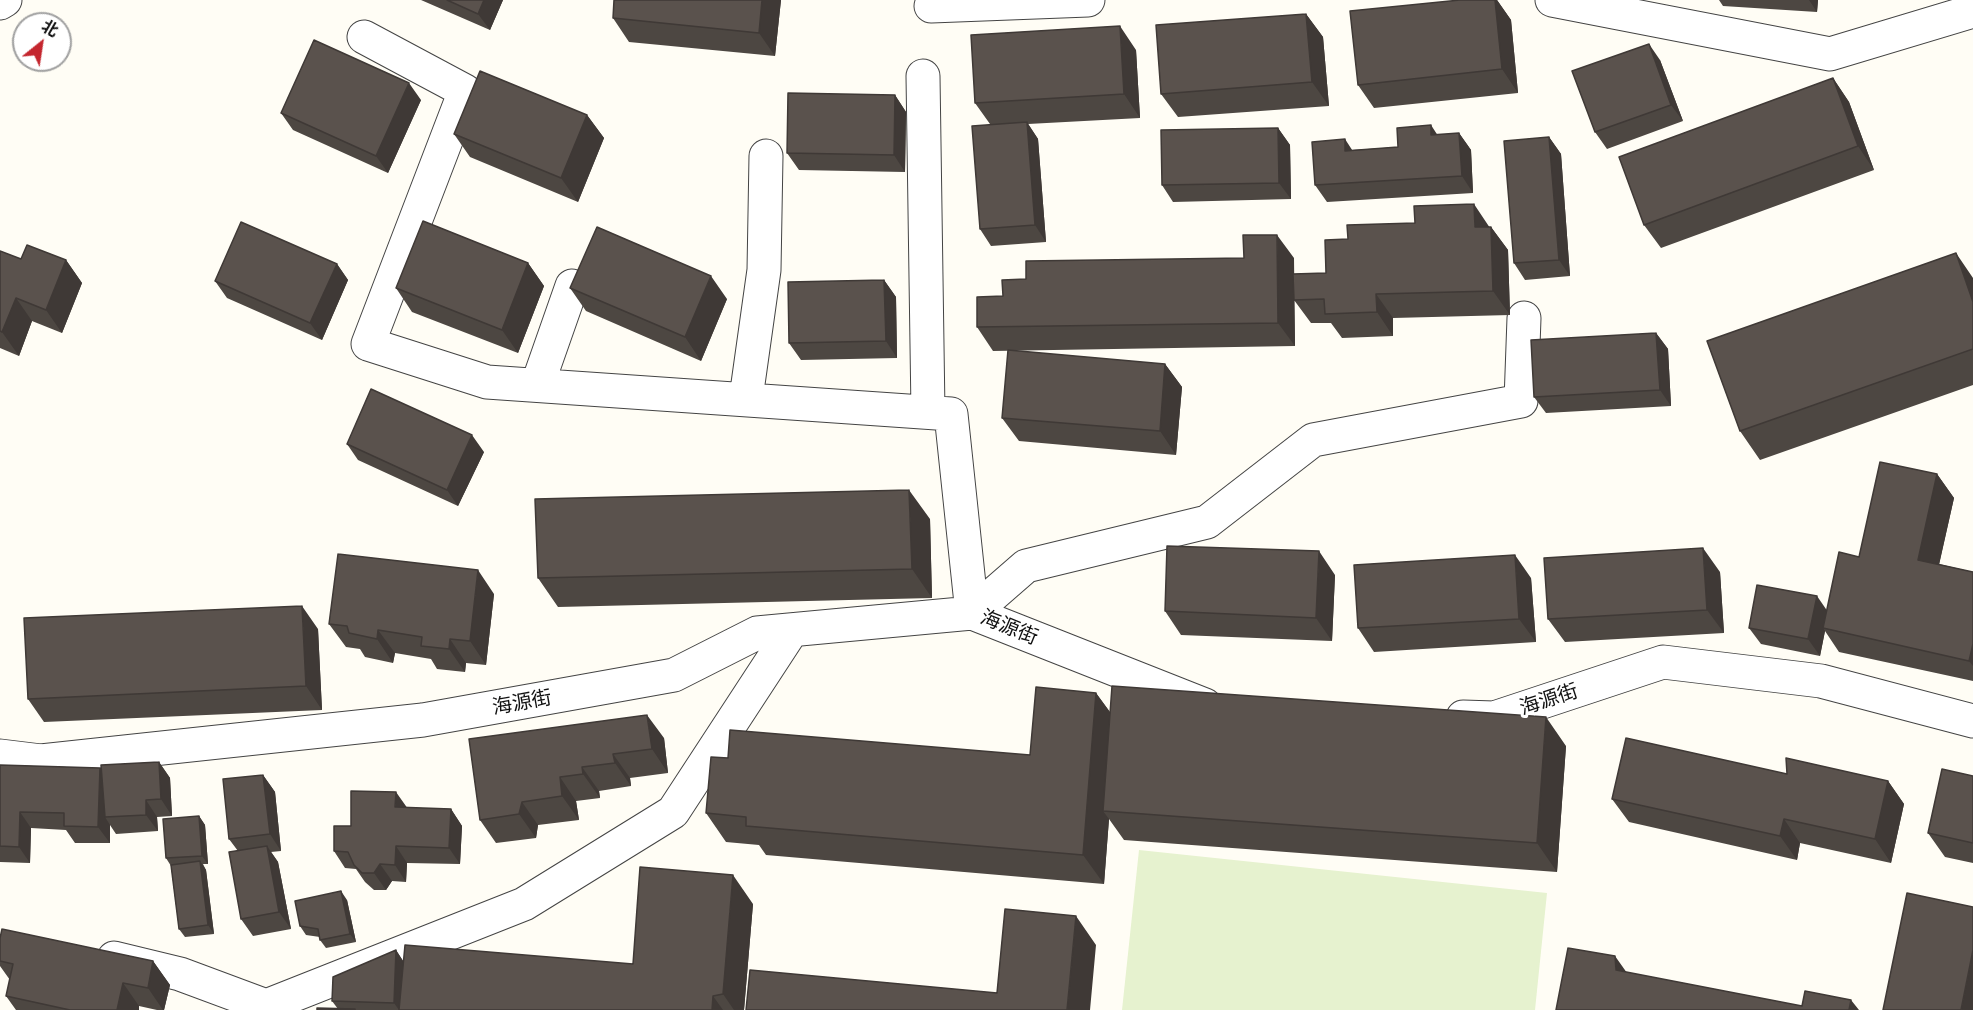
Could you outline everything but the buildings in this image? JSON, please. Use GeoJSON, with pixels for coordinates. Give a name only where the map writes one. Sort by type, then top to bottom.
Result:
{"type":"FeatureCollection","features":[{"type":"Feature","properties":{"kind":"street"},"geometry":{"type":"LineString","coordinates":[[0,3],[5,0]]}},
{"type":"Feature","properties":{"kind":"street"},"geometry":{"type":"LineString","coordinates":[[931,6],[1088,0]]}},
{"type":"Feature","properties":{"kind":"street"},"geometry":{"type":"LineString","coordinates":[[1552,0],[1830,54],[1973,11]]}},
{"type":"Feature","properties":{"kind":"street"},"geometry":{"type":"LineString","coordinates":[[364,37],[465,91],[368,344],[487,382],[746,398],[951,414],[972,613]]}},
{"type":"Feature","properties":{"kind":"street"},"geometry":{"type":"LineString","coordinates":[[923,75],[927,412]]}},
{"type":"Feature","properties":{"kind":"street"},"geometry":{"type":"LineString","coordinates":[[746,398],[764,270],[766,156]]}},
{"type":"Feature","properties":{"kind":"street"},"geometry":{"type":"LineString","coordinates":[[538,384],[572,286]]}},
{"type":"Feature","properties":{"kind":"street"},"geometry":{"type":"LineString","coordinates":[[972,613],[1026,566],[1207,522],[1313,440],[1521,401],[1524,318]]}},
{"type":"Feature","properties":{"kind":"street","name":"海源街"},"geometry":{"type":"LineString","coordinates":[[0,756],[41,761],[423,720],[674,675],[757,633],[972,613],[1201,704],[1236,706]]}},
{"type":"Feature","properties":{"kind":"street"},"geometry":{"type":"LineString","coordinates":[[90,951],[180,974],[266,1008],[524,904],[673,812],[792,630]]}},
{"type":"Feature","properties":{"kind":"street","name":"海源街"},"geometry":{"type":"LineString","coordinates":[[1436,716],[1494,718],[1663,663],[1821,681],[1973,721]]}},
{"type":"Feature","properties":{"kind":"green space"},"geometry":{"type":"Polygon","coordinates":[[[1139,850],[1547,893],[1535,1010],[1122,1010],[1139,850]]]}}]}
